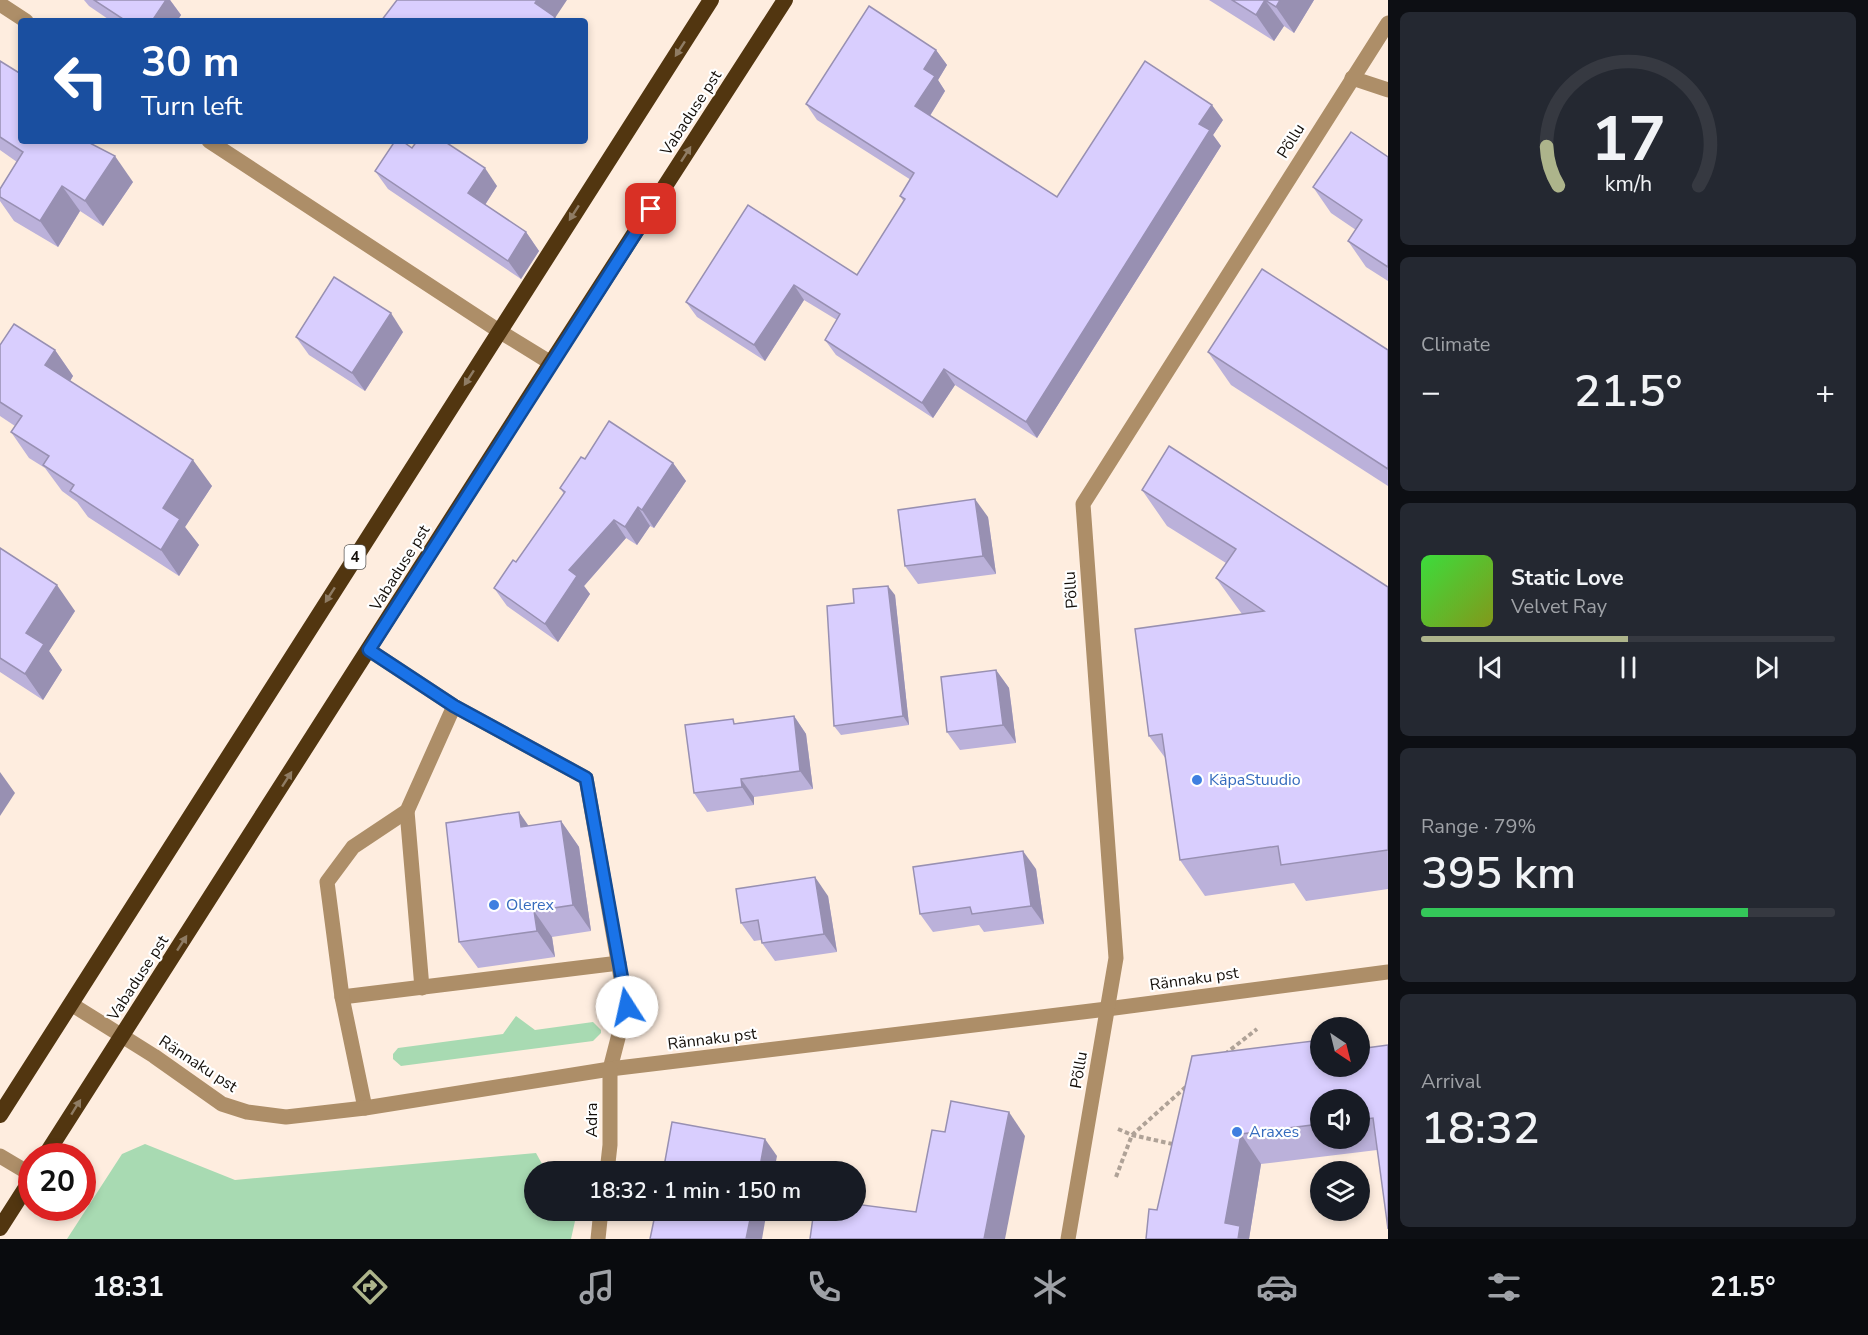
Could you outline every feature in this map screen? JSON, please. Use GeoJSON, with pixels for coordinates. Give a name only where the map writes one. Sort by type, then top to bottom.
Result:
{"type":"FeatureCollection","features":[{"type":"Feature","properties":{"kind":"highway","name":"4"},"geometry":{"type":"LineString","coordinates":[[0,1115],[711,0]]}},
{"type":"Feature","properties":{"kind":"highway","name":"Vabaduse pst"},"geometry":{"type":"LineString","coordinates":[[53,1143],[785,0]]}},
{"type":"Feature","properties":{"kind":"highway"},"geometry":{"type":"LineString","coordinates":[[0,1228],[18,1199]]}},
{"type":"Feature","properties":{"kind":"street"},"geometry":{"type":"LineString","coordinates":[[0,4],[21,18]]}},
{"type":"Feature","properties":{"kind":"street","name":"Põllu"},"geometry":{"type":"LineString","coordinates":[[1068,1239],[1116,958],[1083,504],[1388,23]]}},
{"type":"Feature","properties":{"kind":"street"},"geometry":{"type":"LineString","coordinates":[[1352,78],[1388,90]]}},
{"type":"Feature","properties":{"kind":"street"},"geometry":{"type":"LineString","coordinates":[[214,144],[551,363]]}},
{"type":"Feature","properties":{"kind":"street"},"geometry":{"type":"LineString","coordinates":[[369,650],[454,706],[407,811],[422,988]]}},
{"type":"Feature","properties":{"kind":"street","name":"Adra"},"geometry":{"type":"LineString","coordinates":[[454,706],[586,778],[627,1007],[610,1069],[608,1161]]}},
{"type":"Feature","properties":{"kind":"street"},"geometry":{"type":"LineString","coordinates":[[365,1108],[342,997],[327,882],[353,847],[407,811]]}},
{"type":"Feature","properties":{"kind":"street"},"geometry":{"type":"LineString","coordinates":[[342,997],[619,963]]}},
{"type":"Feature","properties":{"kind":"street","name":"Rännaku pst"},"geometry":{"type":"LineString","coordinates":[[70,1004],[123,1036],[222,1104],[248,1112],[286,1118],[365,1108],[610,1069],[1107,1009],[1388,972]]}},
{"type":"Feature","properties":{"kind":"street"},"geometry":{"type":"LineString","coordinates":[[0,1156],[18,1167]]}},
{"type":"Feature","properties":{"kind":"street"},"geometry":{"type":"LineString","coordinates":[[598,1239],[600,1221]]}},
{"type":"Feature","properties":{"kind":"path"},"geometry":{"type":"LineString","coordinates":[[1221,1057],[1257,1029]]}},
{"type":"Feature","properties":{"kind":"path"},"geometry":{"type":"LineString","coordinates":[[1116,1177],[1132,1135],[1195,1078]]}},
{"type":"Feature","properties":{"kind":"path"},"geometry":{"type":"LineString","coordinates":[[1089,1114],[1132,1135],[1188,1147]]}},
{"type":"Feature","properties":{"kind":"green space"},"geometry":{"type":"Polygon","coordinates":[[[516,1016],[535,1030],[593,1022],[601,1033],[593,1041],[401,1066],[393,1059],[393,1054],[398,1048],[503,1034],[516,1016]]]}},
{"type":"Feature","properties":{"kind":"green space"},"geometry":{"type":"Polygon","coordinates":[[[145,1144],[235,1180],[536,1153],[540,1161],[524,1161],[524,1221],[575,1221],[571,1239],[67,1239],[79,1221],[96,1221],[96,1194],[122,1154],[145,1144]]]}},
{"type":"Feature","properties":{"kind":"building"},"geometry":{"type":"Polygon","coordinates":[[[94,0],[166,0],[154,18],[121,18],[94,0]]]}},
{"type":"Feature","properties":{"kind":"building"},"geometry":{"type":"Polygon","coordinates":[[[397,0],[537,0],[535,3],[555,17],[554,18],[383,18],[397,0]]]}},
{"type":"Feature","properties":{"kind":"building"},"geometry":{"type":"Polygon","coordinates":[[[1232,0],[1265,0],[1256,15],[1232,0]]]}},
{"type":"Feature","properties":{"kind":"building"},"geometry":{"type":"Polygon","coordinates":[[[1265,0],[1280,0],[1276,7],[1265,0]]]}},
{"type":"Feature","properties":{"kind":"building"},"geometry":{"type":"Polygon","coordinates":[[[869,6],[936,50],[924,69],[935,76],[915,106],[1057,197],[1145,61],[1212,105],[1199,124],[1210,130],[1026,422],[944,369],[922,403],[825,340],[840,314],[794,285],[754,345],[686,302],[748,205],[857,275],[905,199],[900,196],[914,173],[806,104],[869,6]]]}},
{"type":"Feature","properties":{"kind":"building"},"geometry":{"type":"Polygon","coordinates":[[[0,61],[18,72],[18,144],[92,144],[115,156],[85,201],[62,186],[40,221],[0,197],[0,189],[23,152],[0,137],[0,61]]]}},
{"type":"Feature","properties":{"kind":"building"},"geometry":{"type":"Polygon","coordinates":[[[1351,132],[1388,157],[1388,267],[1348,241],[1362,220],[1313,187],[1351,132]]]}},
{"type":"Feature","properties":{"kind":"building"},"geometry":{"type":"Polygon","coordinates":[[[393,144],[406,144],[412,148],[415,144],[449,144],[485,168],[468,193],[526,232],[508,261],[375,171],[393,144]]]}},
{"type":"Feature","properties":{"kind":"building"},"geometry":{"type":"Polygon","coordinates":[[[1262,269],[1388,350],[1388,469],[1208,352],[1262,269]]]}},
{"type":"Feature","properties":{"kind":"building"},"geometry":{"type":"Polygon","coordinates":[[[334,277],[391,313],[352,373],[296,337],[334,277]]]}},
{"type":"Feature","properties":{"kind":"building"},"geometry":{"type":"Polygon","coordinates":[[[14,324],[55,350],[45,365],[193,460],[163,508],[180,519],[161,550],[70,491],[74,485],[43,465],[49,456],[11,432],[22,416],[0,402],[0,345],[14,324]]]}},
{"type":"Feature","properties":{"kind":"building"},"geometry":{"type":"Polygon","coordinates":[[[609,421],[673,463],[642,510],[638,507],[625,527],[614,520],[569,570],[577,576],[545,624],[494,588],[513,560],[516,562],[565,492],[560,488],[581,457],[585,459],[609,421]]]}},
{"type":"Feature","properties":{"kind":"building"},"geometry":{"type":"Polygon","coordinates":[[[1169,446],[1388,587],[1388,850],[1281,865],[1278,846],[1180,860],[1162,734],[1149,736],[1135,629],[1264,611],[1216,578],[1236,549],[1142,490],[1169,446]]]}},
{"type":"Feature","properties":{"kind":"building"},"geometry":{"type":"Polygon","coordinates":[[[975,499],[983,556],[905,566],[898,510],[975,499]]]}},
{"type":"Feature","properties":{"kind":"building"},"geometry":{"type":"Polygon","coordinates":[[[0,548],[57,585],[26,633],[44,644],[25,674],[0,658],[0,548]]]}},
{"type":"Feature","properties":{"kind":"building"},"geometry":{"type":"Polygon","coordinates":[[[888,586],[903,716],[834,726],[827,606],[854,603],[853,589],[888,586]]]}},
{"type":"Feature","properties":{"kind":"building"},"geometry":{"type":"Polygon","coordinates":[[[996,670],[1003,725],[947,732],[941,677],[996,670]]]}},
{"type":"Feature","properties":{"kind":"building"},"geometry":{"type":"Polygon","coordinates":[[[794,716],[800,771],[741,779],[742,787],[694,793],[685,725],[733,719],[734,724],[794,716]]]}},
{"type":"Feature","properties":{"kind":"building"},"geometry":{"type":"Polygon","coordinates":[[[519,812],[521,827],[561,821],[573,905],[534,911],[537,931],[459,942],[446,823],[519,812]]]}},
{"type":"Feature","properties":{"kind":"building"},"geometry":{"type":"Polygon","coordinates":[[[1023,851],[1031,906],[972,914],[970,907],[920,914],[913,867],[1023,851]]]}},
{"type":"Feature","properties":{"kind":"building"},"geometry":{"type":"Polygon","coordinates":[[[815,877],[824,934],[762,943],[758,920],[741,923],[736,889],[815,877]]]}},
{"type":"Feature","properties":{"kind":"building"},"geometry":{"type":"Polygon","coordinates":[[[1310,1041],[1310,1077],[1370,1077],[1370,1047],[1388,1045],[1388,1229],[1373,1118],[1370,1118],[1370,1089],[1310,1089],[1310,1125],[1241,1134],[1225,1223],[1240,1226],[1238,1239],[1146,1239],[1149,1209],[1157,1210],[1192,1056],[1310,1041]]]}},
{"type":"Feature","properties":{"kind":"building"},"geometry":{"type":"Polygon","coordinates":[[[951,1101],[1009,1112],[984,1239],[810,1239],[812,1221],[866,1221],[866,1205],[916,1212],[932,1130],[945,1132],[951,1101]]]}},
{"type":"Feature","properties":{"kind":"building"},"geometry":{"type":"Polygon","coordinates":[[[672,1122],[765,1139],[761,1161],[665,1161],[672,1122]]]}},
{"type":"Feature","properties":{"kind":"building"},"geometry":{"type":"Polygon","coordinates":[[[654,1221],[750,1221],[746,1239],[650,1239],[654,1221]]]}},
{"type":"Feature","properties":{"kind":"place","name":"KäpaStuudio"},"geometry":{"type":"Point","coordinates":[1197,780]}},
{"type":"Feature","properties":{"kind":"place","name":"Olerex"},"geometry":{"type":"Point","coordinates":[494,905]}},
{"type":"Feature","properties":{"kind":"place","name":"Araxes"},"geometry":{"type":"Point","coordinates":[1237,1132]}},
{"type":"Feature","properties":{"kind":"route"},"geometry":{"type":"LineString","coordinates":[[627,1007],[586,778],[454,706],[369,650],[651,209]]}}]}
